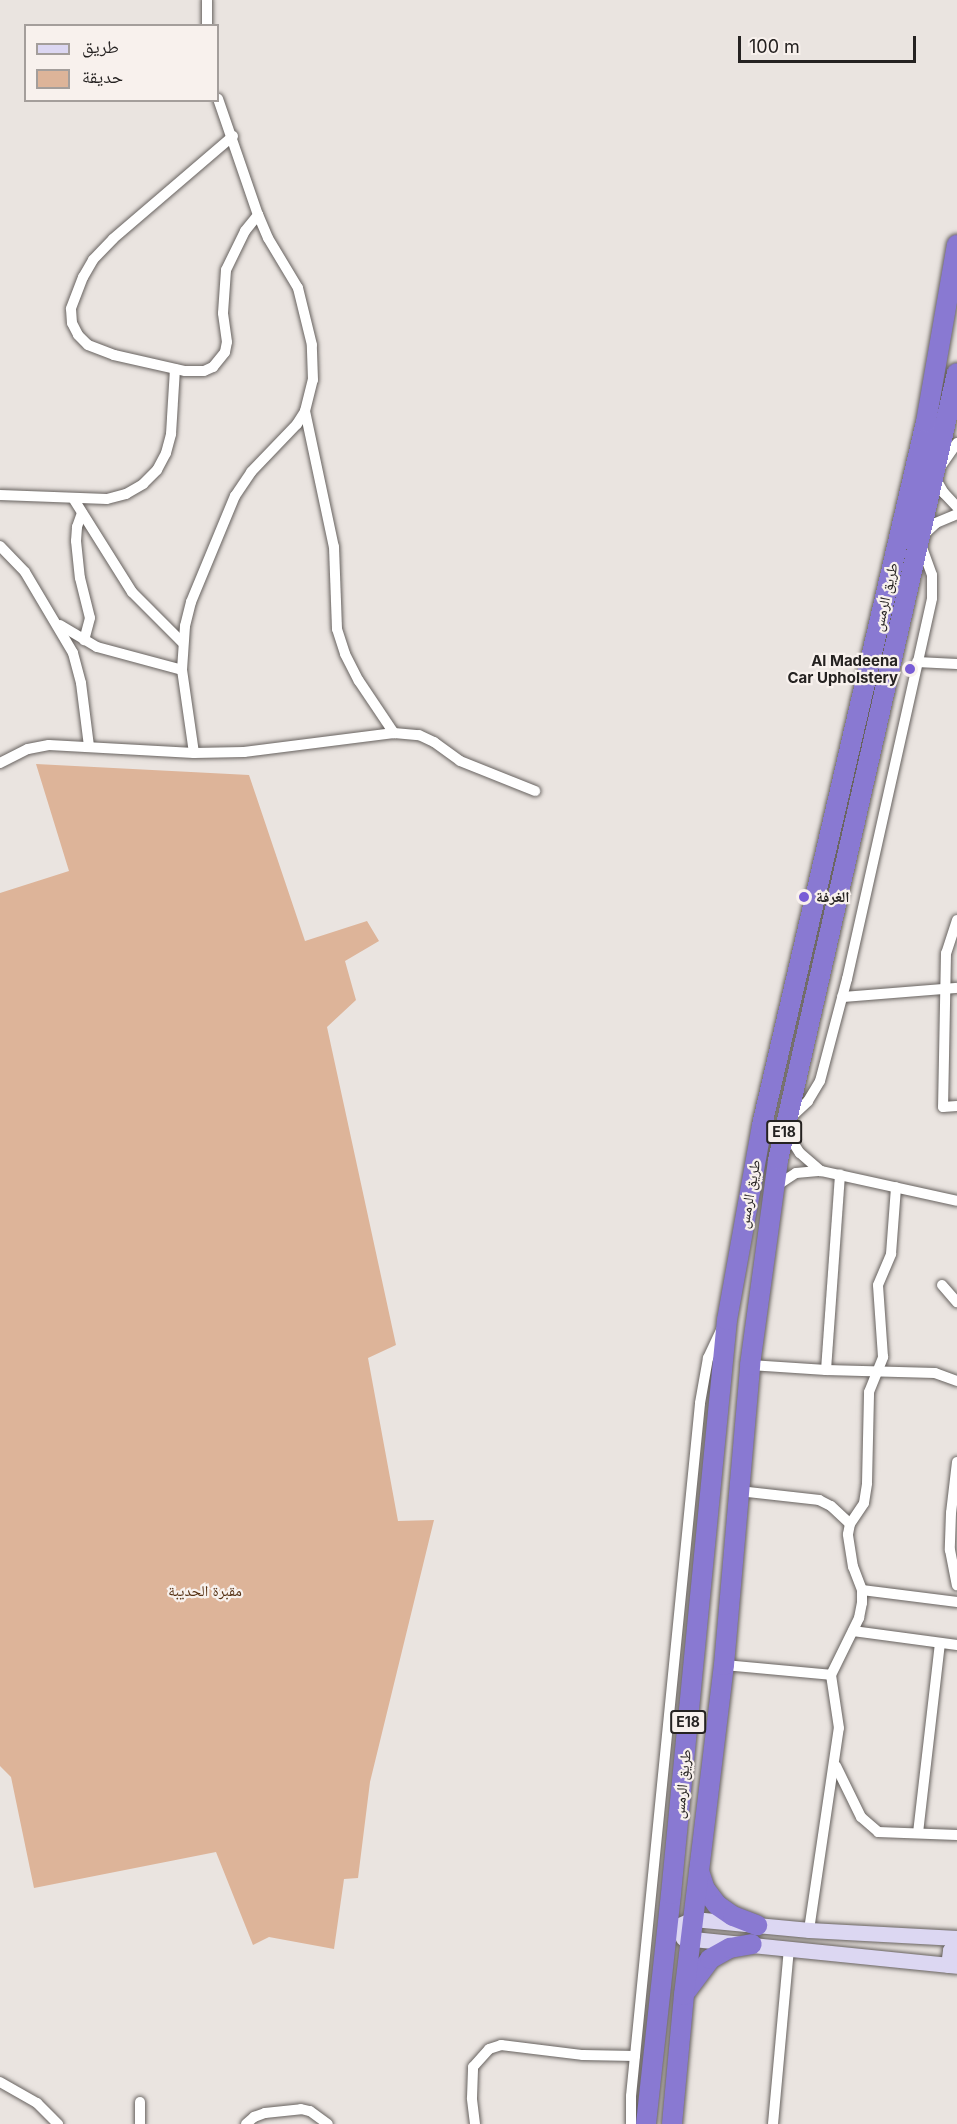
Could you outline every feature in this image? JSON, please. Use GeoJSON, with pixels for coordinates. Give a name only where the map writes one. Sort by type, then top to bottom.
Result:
{"type":"FeatureCollection","features":[{"type":"Feature","properties":{"kind":"highway","name":"طريق الرمس"},"geometry":{"type":"LineString","coordinates":[[646,2124],[669,1932],[727,1320],[762,1125],[926,422],[957,244]]}},
{"type":"Feature","properties":{"kind":"highway","name":"طريق الرمس"},"geometry":{"type":"LineString","coordinates":[[672,2124],[684,1995],[724,1665],[750,1365],[774,1187],[786,1124],[957,373]]}},
{"type":"Feature","properties":{"kind":"highway"},"geometry":{"type":"LineString","coordinates":[[699,1871],[705,1889],[717,1905],[733,1916],[757,1925]]}},
{"type":"Feature","properties":{"kind":"highway"},"geometry":{"type":"LineString","coordinates":[[684,1995],[710,1959],[730,1948],[752,1944]]}},
{"type":"Feature","properties":{"kind":"main road"},"geometry":{"type":"LineString","coordinates":[[669,1932],[693,1919],[809,1930],[957,1938]]}},
{"type":"Feature","properties":{"kind":"main road"},"geometry":{"type":"LineString","coordinates":[[669,1932],[691,1940],[752,1944],[953,1965],[950,1950],[957,1943]]}},
{"type":"Feature","properties":{"kind":"street"},"geometry":{"type":"LineString","coordinates":[[207,0],[207,24]]}},
{"type":"Feature","properties":{"kind":"street"},"geometry":{"type":"LineString","coordinates":[[194,753],[182,670],[183,643],[191,602],[235,496],[251,472],[286,436],[305,411],[314,380],[312,345],[302,299],[258,215],[233,136],[219,101]]}},
{"type":"Feature","properties":{"kind":"street"},"geometry":{"type":"LineString","coordinates":[[233,136],[113,239],[93,260],[83,277],[71,309],[72,323],[78,335],[88,345],[114,355],[175,369],[204,371],[213,367],[225,352],[227,342],[223,291],[226,270],[239,240],[258,215]]}},
{"type":"Feature","properties":{"kind":"street"},"geometry":{"type":"LineString","coordinates":[[0,495],[107,499],[126,494],[143,484],[157,470],[166,453],[171,434],[175,369]]}},
{"type":"Feature","properties":{"kind":"street"},"geometry":{"type":"LineString","coordinates":[[305,411],[334,547],[337,629],[345,654],[359,681],[394,733]]}},
{"type":"Feature","properties":{"kind":"street"},"geometry":{"type":"LineString","coordinates":[[957,443],[934,476],[944,493],[957,507]]}},
{"type":"Feature","properties":{"kind":"street"},"geometry":{"type":"LineString","coordinates":[[73,498],[132,592],[183,643]]}},
{"type":"Feature","properties":{"kind":"street"},"geometry":{"type":"LineString","coordinates":[[82,513],[77,527],[76,541],[80,578],[90,618],[84,640]]}},
{"type":"Feature","properties":{"kind":"street"},"geometry":{"type":"LineString","coordinates":[[822,1171],[800,1153],[786,1124],[816,1090],[842,997],[933,591],[932,575],[919,539],[936,523],[957,514]]}},
{"type":"Feature","properties":{"kind":"street"},"geometry":{"type":"LineString","coordinates":[[0,546],[25,572],[58,623],[78,667],[89,746]]}},
{"type":"Feature","properties":{"kind":"street"},"geometry":{"type":"LineString","coordinates":[[58,623],[84,640],[118,654],[182,670]]}},
{"type":"Feature","properties":{"kind":"street"},"geometry":{"type":"LineString","coordinates":[[917,662],[957,664]]}},
{"type":"Feature","properties":{"kind":"street"},"geometry":{"type":"LineString","coordinates":[[0,763],[28,748],[50,745],[194,753],[244,752],[394,733],[418,735],[434,742],[460,761],[534,791]]}},
{"type":"Feature","properties":{"kind":"street"},"geometry":{"type":"LineString","coordinates":[[957,920],[946,953],[944,987],[944,1107],[957,1107]]}},
{"type":"Feature","properties":{"kind":"street"},"geometry":{"type":"LineString","coordinates":[[842,997],[957,987]]}},
{"type":"Feature","properties":{"kind":"street"},"geometry":{"type":"LineString","coordinates":[[774,1187],[796,1173],[822,1171],[957,1201]]}},
{"type":"Feature","properties":{"kind":"street"},"geometry":{"type":"LineString","coordinates":[[826,1370],[840,1175]]}},
{"type":"Feature","properties":{"kind":"street"},"geometry":{"type":"LineString","coordinates":[[809,1930],[836,1766],[839,1728],[831,1675],[853,1630],[862,1603],[862,1590],[849,1545],[850,1524],[864,1503],[867,1483],[869,1392],[882,1365],[883,1349],[878,1285],[891,1254],[896,1187]]}},
{"type":"Feature","properties":{"kind":"street"},"geometry":{"type":"LineString","coordinates":[[942,1285],[957,1302]]}},
{"type":"Feature","properties":{"kind":"street"},"geometry":{"type":"LineString","coordinates":[[631,2124],[635,2056],[700,1403],[708,1359],[727,1320]]}},
{"type":"Feature","properties":{"kind":"street"},"geometry":{"type":"LineString","coordinates":[[750,1365],[935,1373],[957,1381]]}},
{"type":"Feature","properties":{"kind":"street"},"geometry":{"type":"LineString","coordinates":[[957,1462],[951,1513],[950,1550],[957,1585]]}},
{"type":"Feature","properties":{"kind":"street"},"geometry":{"type":"LineString","coordinates":[[739,1491],[819,1500],[831,1506],[850,1524]]}},
{"type":"Feature","properties":{"kind":"street"},"geometry":{"type":"LineString","coordinates":[[862,1590],[957,1602]]}},
{"type":"Feature","properties":{"kind":"street"},"geometry":{"type":"LineString","coordinates":[[853,1630],[957,1646]]}},
{"type":"Feature","properties":{"kind":"street"},"geometry":{"type":"LineString","coordinates":[[918,1833],[940,1643]]}},
{"type":"Feature","properties":{"kind":"street"},"geometry":{"type":"LineString","coordinates":[[724,1665],[831,1675]]}},
{"type":"Feature","properties":{"kind":"street"},"geometry":{"type":"LineString","coordinates":[[836,1766],[861,1817],[878,1832],[957,1835]]}},
{"type":"Feature","properties":{"kind":"street"},"geometry":{"type":"LineString","coordinates":[[773,2124],[789,1948]]}},
{"type":"Feature","properties":{"kind":"street"},"geometry":{"type":"LineString","coordinates":[[475,2124],[472,2098],[473,2067],[489,2049],[501,2045],[583,2055],[635,2056]]}},
{"type":"Feature","properties":{"kind":"street"},"geometry":{"type":"LineString","coordinates":[[0,2082],[37,2103],[58,2124]]}},
{"type":"Feature","properties":{"kind":"street"},"geometry":{"type":"LineString","coordinates":[[140,2102],[140,2124]]}},
{"type":"Feature","properties":{"kind":"street"},"geometry":{"type":"LineString","coordinates":[[246,2124],[254,2117],[265,2113],[302,2109],[310,2111],[328,2124]]}},
{"type":"Feature","properties":{"kind":"green space","name":"مقبرة الحديبة"},"geometry":{"type":"Polygon","coordinates":[[[36,764],[249,775],[305,941],[367,921],[379,941],[345,961],[356,1000],[327,1027],[396,1345],[368,1358],[398,1521],[434,1520],[370,1782],[358,1878],[344,1879],[334,1949],[269,1937],[253,1945],[216,1852],[34,1888],[11,1777],[0,1766],[0,893],[69,871],[36,764]]]}},
{"type":"Feature","properties":{"kind":"place","name":"Al Madeena Car Upholstery"},"geometry":{"type":"Point","coordinates":[910,669]}},
{"type":"Feature","properties":{"kind":"place","name":"الغرفة"},"geometry":{"type":"Point","coordinates":[804,897]}}]}
